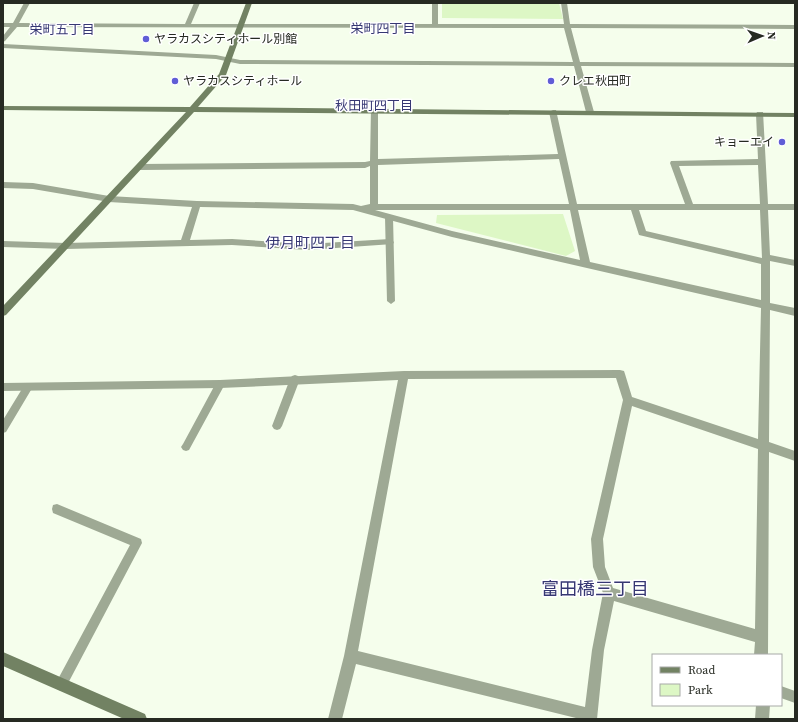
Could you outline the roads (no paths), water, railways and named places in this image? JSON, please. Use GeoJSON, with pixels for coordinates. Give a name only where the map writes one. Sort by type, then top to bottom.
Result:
{"type":"FeatureCollection","features":[{"type":"Feature","properties":{"kind":"street"},"geometry":{"type":"LineString","coordinates":[[3,40],[15,25],[27,3]]}},
{"type":"Feature","properties":{"kind":"street"},"geometry":{"type":"LineString","coordinates":[[188,24],[197,3]]}},
{"type":"Feature","properties":{"kind":"street"},"geometry":{"type":"LineString","coordinates":[[3,312],[140,168],[222,75],[249,3]]}},
{"type":"Feature","properties":{"kind":"street"},"geometry":{"type":"LineString","coordinates":[[435,3],[435,26]]}},
{"type":"Feature","properties":{"kind":"street"},"geometry":{"type":"LineString","coordinates":[[564,3],[567,26],[590,112]]}},
{"type":"Feature","properties":{"kind":"street"},"geometry":{"type":"LineString","coordinates":[[3,25],[188,24],[795,27]]}},
{"type":"Feature","properties":{"kind":"street"},"geometry":{"type":"LineString","coordinates":[[3,46],[216,57],[248,62],[795,65]]}},
{"type":"Feature","properties":{"kind":"street"},"geometry":{"type":"LineString","coordinates":[[3,108],[795,115]]}},
{"type":"Feature","properties":{"kind":"street"},"geometry":{"type":"LineString","coordinates":[[374,111],[374,206]]}},
{"type":"Feature","properties":{"kind":"street"},"geometry":{"type":"LineString","coordinates":[[553,112],[586,265]]}},
{"type":"Feature","properties":{"kind":"street"},"geometry":{"type":"LineString","coordinates":[[760,114],[766,260],[761,654]]}},
{"type":"Feature","properties":{"kind":"street"},"geometry":{"type":"LineString","coordinates":[[140,168],[365,166],[374,162],[562,156]]}},
{"type":"Feature","properties":{"kind":"street"},"geometry":{"type":"LineString","coordinates":[[690,207],[674,163],[762,162]]}},
{"type":"Feature","properties":{"kind":"street"},"geometry":{"type":"LineString","coordinates":[[3,185],[33,186],[109,199],[197,204],[353,207],[795,207]]}},
{"type":"Feature","properties":{"kind":"street"},"geometry":{"type":"LineString","coordinates":[[184,244],[197,204]]}},
{"type":"Feature","properties":{"kind":"street"},"geometry":{"type":"LineString","coordinates":[[353,207],[452,234],[795,312]]}},
{"type":"Feature","properties":{"kind":"street"},"geometry":{"type":"LineString","coordinates":[[634,207],[642,233],[766,260],[795,263]]}},
{"type":"Feature","properties":{"kind":"street"},"geometry":{"type":"LineString","coordinates":[[3,244],[66,246],[232,242],[307,246],[390,242]]}},
{"type":"Feature","properties":{"kind":"street"},"geometry":{"type":"LineString","coordinates":[[3,387],[220,384],[295,379],[404,375],[620,374],[628,400],[597,539],[599,567],[609,593],[598,650],[591,717],[350,656]]}},
{"type":"Feature","properties":{"kind":"street"},"geometry":{"type":"LineString","coordinates":[[335,719],[350,656],[404,375]]}},
{"type":"Feature","properties":{"kind":"street"},"geometry":{"type":"LineString","coordinates":[[628,400],[795,456]]}},
{"type":"Feature","properties":{"kind":"street"},"geometry":{"type":"LineString","coordinates":[[609,593],[760,637]]}},
{"type":"Feature","properties":{"kind":"street"},"geometry":{"type":"LineString","coordinates":[[3,659],[140,719]]}},
{"type":"Feature","properties":{"kind":"street"},"geometry":{"type":"LineString","coordinates":[[762,719],[763,706]]}},
{"type":"Feature","properties":{"kind":"lane"},"geometry":{"type":"LineString","coordinates":[[389,217],[391,301]]}},
{"type":"Feature","properties":{"kind":"lane"},"geometry":{"type":"LineString","coordinates":[[277,426],[295,379]]}},
{"type":"Feature","properties":{"kind":"lane"},"geometry":{"type":"LineString","coordinates":[[186,447],[220,384]]}},
{"type":"Feature","properties":{"kind":"lane"},"geometry":{"type":"LineString","coordinates":[[3,429],[28,387]]}},
{"type":"Feature","properties":{"kind":"lane"},"geometry":{"type":"LineString","coordinates":[[57,509],[137,543],[61,685]]}},
{"type":"Feature","properties":{"kind":"lane"},"geometry":{"type":"LineString","coordinates":[[782,692],[795,697]]}},
{"type":"Feature","properties":{"kind":"place","name":"ヤラカスシティホール別館"},"geometry":{"type":"Point","coordinates":[146,39]}},
{"type":"Feature","properties":{"kind":"place","name":"ヤラカスシティホール"},"geometry":{"type":"Point","coordinates":[175,81]}},
{"type":"Feature","properties":{"kind":"place","name":"クレエ秋田町"},"geometry":{"type":"Point","coordinates":[551,81]}},
{"type":"Feature","properties":{"kind":"place","name":"キョーエイ"},"geometry":{"type":"Point","coordinates":[782,142]}},
{"type":"Feature","properties":{"kind":"district","name":"栄町四丁目"},"geometry":{"type":"Point","coordinates":[383,28]}},
{"type":"Feature","properties":{"kind":"district","name":"栄町五丁目"},"geometry":{"type":"Point","coordinates":[62,29]}},
{"type":"Feature","properties":{"kind":"district","name":"秋田町四丁目"},"geometry":{"type":"Point","coordinates":[374,105]}},
{"type":"Feature","properties":{"kind":"district","name":"伊月町四丁目"},"geometry":{"type":"Point","coordinates":[310,242]}},
{"type":"Feature","properties":{"kind":"district","name":"富田橋三丁目"},"geometry":{"type":"Point","coordinates":[595,588]}}]}
